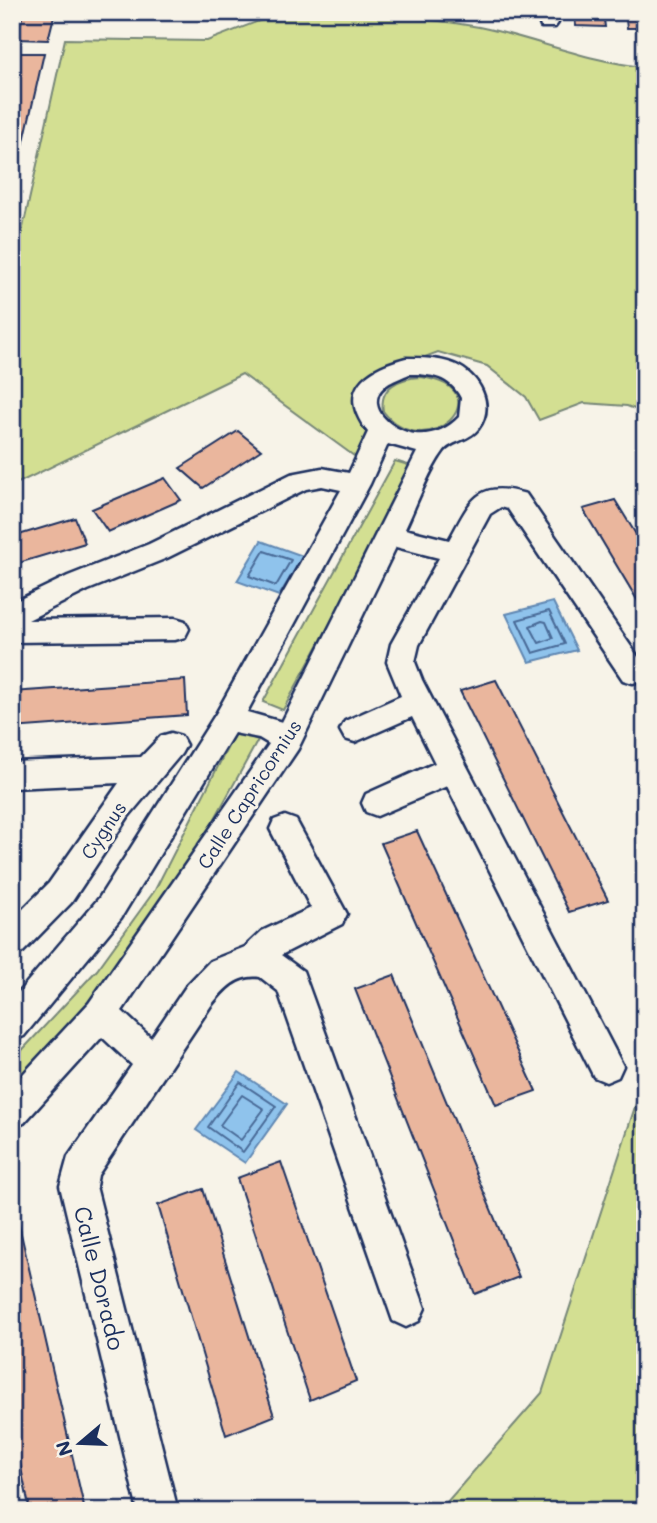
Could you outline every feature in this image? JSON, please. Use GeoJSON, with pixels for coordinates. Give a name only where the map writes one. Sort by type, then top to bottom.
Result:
{"type":"FeatureCollection","features":[{"type":"Feature","properties":{"kind":"street"},"geometry":{"type":"LineString","coordinates":[[406,366],[428,366],[448,371],[464,382],[474,395],[475,411],[468,425],[454,436],[434,443],[411,443],[381,431],[368,418],[364,408],[367,390],[387,371],[406,366]]}},
{"type":"Feature","properties":{"kind":"street"},"geometry":{"type":"LineString","coordinates":[[12,1025],[110,908],[227,720],[357,484],[381,431]]}},
{"type":"Feature","properties":{"kind":"street","name":"Calle Capricornius"},"geometry":{"type":"LineString","coordinates":[[12,1111],[101,1014],[288,740],[391,536],[434,443]]}},
{"type":"Feature","properties":{"kind":"street"},"geometry":{"type":"LineString","coordinates":[[12,615],[78,583],[158,551],[300,481],[322,477],[357,484]]}},
{"type":"Feature","properties":{"kind":"street"},"geometry":{"type":"LineString","coordinates":[[606,1066],[401,662],[405,644],[481,507],[497,497],[517,500],[633,672]]}},
{"type":"Feature","properties":{"kind":"street"},"geometry":{"type":"LineString","coordinates":[[391,536],[457,552]]}},
{"type":"Feature","properties":{"kind":"street"},"geometry":{"type":"LineString","coordinates":[[12,631],[175,629]]}},
{"type":"Feature","properties":{"kind":"street"},"geometry":{"type":"LineString","coordinates":[[355,730],[419,701]]}},
{"type":"Feature","properties":{"kind":"street"},"geometry":{"type":"LineString","coordinates":[[227,720],[265,727],[288,740]]}},
{"type":"Feature","properties":{"kind":"street","name":"Cygnus"},"geometry":{"type":"LineString","coordinates":[[12,942],[60,892],[117,808],[148,769],[172,745]]}},
{"type":"Feature","properties":{"kind":"street","name":"Cygnus"},"geometry":{"type":"LineString","coordinates":[[12,775],[148,769]]}},
{"type":"Feature","properties":{"kind":"street"},"geometry":{"type":"LineString","coordinates":[[377,803],[453,769]]}},
{"type":"Feature","properties":{"kind":"street","name":"Calle Dorado"},"geometry":{"type":"LineString","coordinates":[[158,1511],[78,1186],[81,1169],[211,981],[229,968],[252,962],[273,941],[331,914],[285,829]]}},
{"type":"Feature","properties":{"kind":"street"},"geometry":{"type":"LineString","coordinates":[[60,892],[110,908]]}},
{"type":"Feature","properties":{"kind":"street"},"geometry":{"type":"LineString","coordinates":[[252,962],[273,965],[291,982],[406,1308]]}},
{"type":"Feature","properties":{"kind":"street"},"geometry":{"type":"LineString","coordinates":[[101,1014],[153,1063]]}},
{"type":"Feature","properties":{"kind":"green space"},"geometry":{"type":"Polygon","coordinates":[[[282,12],[380,15],[454,23],[500,32],[603,60],[645,67],[645,413],[627,406],[584,403],[539,420],[526,397],[487,366],[438,352],[387,371],[364,399],[381,431],[365,464],[242,374],[12,486],[12,277],[65,39],[207,41],[282,12]]]}},
{"type":"Feature","properties":{"kind":"green space"},"geometry":{"type":"Polygon","coordinates":[[[421,377],[445,384],[457,396],[457,408],[450,420],[437,429],[419,432],[401,427],[383,411],[383,403],[387,390],[392,385],[405,379],[421,377]]]}},
{"type":"Feature","properties":{"kind":"green space"},"geometry":{"type":"Polygon","coordinates":[[[395,461],[415,467],[283,710],[263,702],[395,461]]]}},
{"type":"Feature","properties":{"kind":"green space"},"geometry":{"type":"Polygon","coordinates":[[[236,731],[258,740],[185,873],[145,938],[12,1095],[12,1061],[97,970],[155,890],[236,731]]]}},
{"type":"Feature","properties":{"kind":"green space"},"geometry":{"type":"Polygon","coordinates":[[[645,1076],[645,1511],[439,1511],[542,1393],[645,1076]]]}},
{"type":"Feature","properties":{"kind":"water"},"geometry":{"type":"Polygon","coordinates":[[[261,541],[303,556],[279,596],[237,581],[261,541]]]}},
{"type":"Feature","properties":{"kind":"water"},"geometry":{"type":"Polygon","coordinates":[[[553,602],[577,650],[529,662],[506,614],[553,602]]]}},
{"type":"Feature","properties":{"kind":"water"},"geometry":{"type":"Polygon","coordinates":[[[239,1072],[287,1104],[245,1163],[196,1130],[239,1072]]]}},
{"type":"Feature","properties":{"kind":"building"},"geometry":{"type":"Polygon","coordinates":[[[23,12],[55,12],[48,40],[17,39],[23,12]]]}},
{"type":"Feature","properties":{"kind":"building"},"geometry":{"type":"Polygon","coordinates":[[[574,12],[603,12],[605,27],[576,26],[574,12]]]}},
{"type":"Feature","properties":{"kind":"building"},"geometry":{"type":"Polygon","coordinates":[[[625,12],[645,12],[645,28],[627,28],[625,12]]]}},
{"type":"Feature","properties":{"kind":"building"},"geometry":{"type":"Polygon","coordinates":[[[14,53],[44,53],[12,194],[12,60],[14,53]]]}},
{"type":"Feature","properties":{"kind":"building"},"geometry":{"type":"Polygon","coordinates":[[[238,431],[261,450],[203,488],[180,468],[238,431]]]}},
{"type":"Feature","properties":{"kind":"building"},"geometry":{"type":"Polygon","coordinates":[[[165,478],[181,500],[108,532],[92,509],[165,478]]]}},
{"type":"Feature","properties":{"kind":"building"},"geometry":{"type":"Polygon","coordinates":[[[615,500],[645,549],[645,613],[583,509],[615,500]]]}},
{"type":"Feature","properties":{"kind":"building"},"geometry":{"type":"Polygon","coordinates":[[[75,518],[85,543],[12,565],[12,537],[75,518]]]}},
{"type":"Feature","properties":{"kind":"building"},"geometry":{"type":"Polygon","coordinates":[[[185,680],[187,715],[12,728],[12,692],[185,680]]]}},
{"type":"Feature","properties":{"kind":"building"},"geometry":{"type":"Polygon","coordinates":[[[496,680],[608,900],[569,912],[460,691],[496,680]]]}},
{"type":"Feature","properties":{"kind":"building"},"geometry":{"type":"Polygon","coordinates":[[[417,831],[536,1091],[496,1105],[381,843],[417,831]]]}},
{"type":"Feature","properties":{"kind":"building"},"geometry":{"type":"Polygon","coordinates":[[[394,975],[519,1277],[475,1294],[355,989],[394,975]]]}},
{"type":"Feature","properties":{"kind":"building"},"geometry":{"type":"Polygon","coordinates":[[[281,1162],[356,1381],[310,1400],[237,1178],[281,1162]]]}},
{"type":"Feature","properties":{"kind":"building"},"geometry":{"type":"Polygon","coordinates":[[[203,1189],[274,1416],[226,1435],[158,1205],[203,1189]]]}},
{"type":"Feature","properties":{"kind":"building"},"geometry":{"type":"Polygon","coordinates":[[[19,1225],[85,1511],[30,1511],[12,1425],[12,1228],[19,1225]]]}}]}
